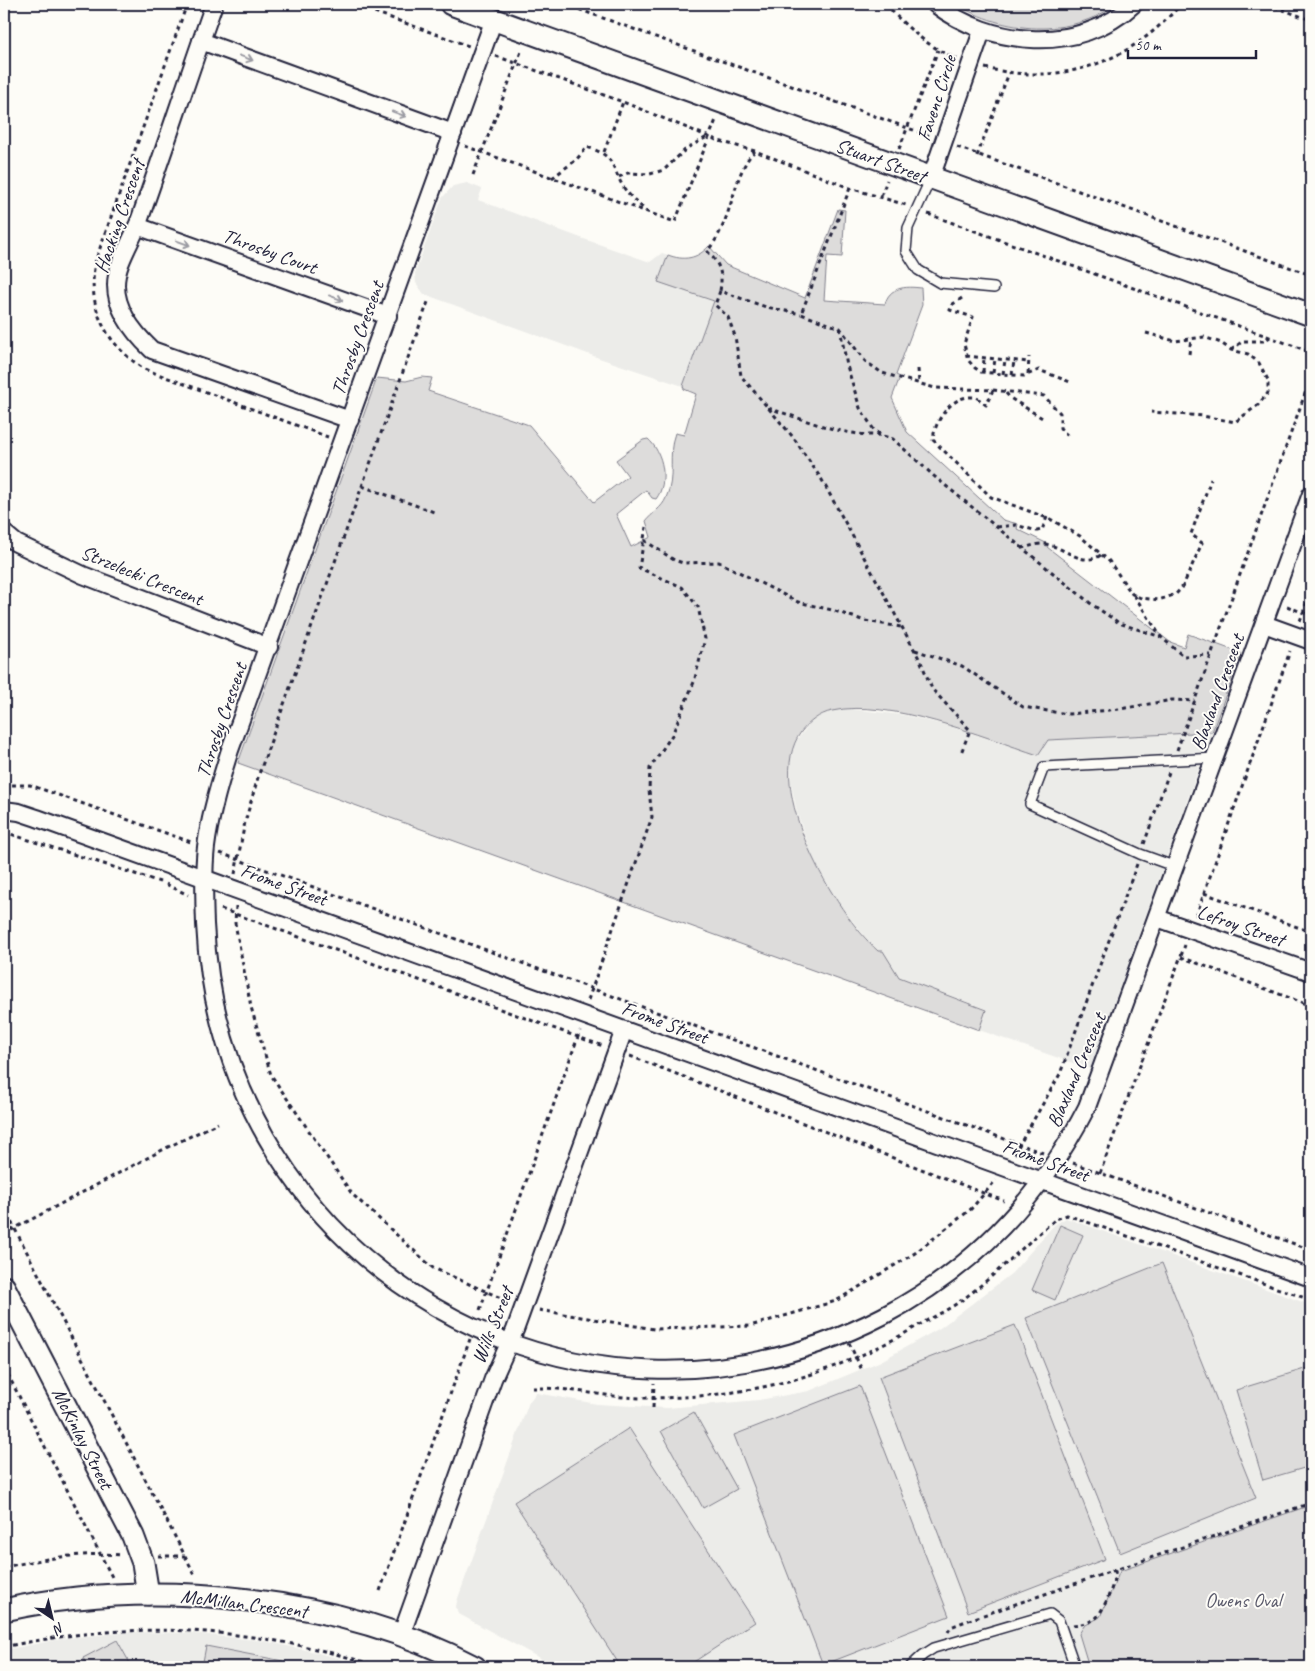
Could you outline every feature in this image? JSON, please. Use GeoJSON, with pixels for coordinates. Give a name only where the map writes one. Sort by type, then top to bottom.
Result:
{"type":"FeatureCollection","features":[{"type":"Feature","properties":{"kind":"street","name":"Hacking Crescent"},"geometry":{"type":"LineString","coordinates":[[214,4],[137,226],[119,270],[116,286],[122,311],[132,329],[145,343],[160,353],[350,420]]}},
{"type":"Feature","properties":{"kind":"street","name":"Stuart Street"},"geometry":{"type":"LineString","coordinates":[[452,4],[1311,315]]}},
{"type":"Feature","properties":{"kind":"street"},"geometry":{"type":"LineString","coordinates":[[935,4],[950,15],[982,31],[1012,38],[1043,40],[1074,35],[1103,24],[1134,4]]}},
{"type":"Feature","properties":{"kind":"street","name":"Throsby Crescent"},"geometry":{"type":"LineString","coordinates":[[494,20],[224,768],[206,848],[204,903],[210,987],[227,1051],[253,1114],[285,1168],[330,1223],[381,1270],[442,1312],[509,1342]]}},
{"type":"Feature","properties":{"kind":"street","name":"Favenc Circle"},"geometry":{"type":"LineString","coordinates":[[931,178],[982,31]]}},
{"type":"Feature","properties":{"kind":"street"},"geometry":{"type":"LineString","coordinates":[[201,41],[452,137]]}},
{"type":"Feature","properties":{"kind":"street","name":"Throsby Court"},"geometry":{"type":"LineString","coordinates":[[137,226],[388,316]]}},
{"type":"Feature","properties":{"kind":"street","name":"Blaxland Crescent"},"geometry":{"type":"LineString","coordinates":[[509,1342],[576,1361],[619,1368],[655,1370],[692,1369],[758,1360],[801,1350],[845,1334],[890,1312],[944,1279],[986,1245],[1020,1208],[1058,1158],[1075,1130],[1094,1092],[1311,494]]}},
{"type":"Feature","properties":{"kind":"street","name":"Strzelecki Crescent"},"geometry":{"type":"LineString","coordinates":[[4,533],[16,543],[83,576],[269,647]]}},
{"type":"Feature","properties":{"kind":"street"},"geometry":{"type":"LineString","coordinates":[[1264,624],[1311,641]]}},
{"type":"Feature","properties":{"kind":"street","name":"Frome Street"},"geometry":{"type":"LineString","coordinates":[[4,810],[24,813],[1311,1278]]}},
{"type":"Feature","properties":{"kind":"street","name":"Lefroy Street"},"geometry":{"type":"LineString","coordinates":[[1157,918],[1311,972]]}},
{"type":"Feature","properties":{"kind":"street","name":"Wills Street"},"geometry":{"type":"LineString","coordinates":[[401,1636],[493,1379],[523,1307],[624,1030]]}},
{"type":"Feature","properties":{"kind":"street","name":"McKinlay Street"},"geometry":{"type":"LineString","coordinates":[[4,1287],[133,1536],[143,1563],[148,1594]]}},
{"type":"Feature","properties":{"kind":"street","name":"McMillan Crescent"},"geometry":{"type":"LineString","coordinates":[[4,1610],[75,1598],[148,1594],[194,1595],[265,1602],[340,1618],[401,1636],[475,1667]]}},
{"type":"Feature","properties":{"kind":"lane"},"geometry":{"type":"LineString","coordinates":[[931,178],[908,228],[906,251],[918,270],[940,283],[994,288]]}},
{"type":"Feature","properties":{"kind":"lane"},"geometry":{"type":"LineString","coordinates":[[1176,867],[1140,854],[1030,804],[1044,767],[1216,758]]}},
{"type":"Feature","properties":{"kind":"lane"},"geometry":{"type":"LineString","coordinates":[[910,1667],[934,1648],[1046,1615],[1056,1616],[1062,1627],[1075,1667]]}},
{"type":"Feature","properties":{"kind":"path"},"geometry":{"type":"LineString","coordinates":[[187,4],[95,262],[91,281],[93,300],[98,316],[116,345],[130,360],[144,369],[342,443]]}},
{"type":"Feature","properties":{"kind":"path"},"geometry":{"type":"LineString","coordinates":[[352,4],[623,102],[850,188],[881,196],[1311,352]]}},
{"type":"Feature","properties":{"kind":"path"},"geometry":{"type":"LineString","coordinates":[[1268,4],[1311,20]]}},
{"type":"Feature","properties":{"kind":"path"},"geometry":{"type":"LineString","coordinates":[[473,175],[528,32]]}},
{"type":"Feature","properties":{"kind":"path"},"geometry":{"type":"LineString","coordinates":[[881,196],[938,50]]}},
{"type":"Feature","properties":{"kind":"path"},"geometry":{"type":"LineString","coordinates":[[977,156],[1009,73]]}},
{"type":"Feature","properties":{"kind":"path"},"geometry":{"type":"LineString","coordinates":[[604,152],[623,102]]}},
{"type":"Feature","properties":{"kind":"path"},"geometry":{"type":"LineString","coordinates":[[452,137],[482,153],[675,222],[722,103]]}},
{"type":"Feature","properties":{"kind":"path"},"geometry":{"type":"LineString","coordinates":[[619,177],[628,173],[650,174],[664,170],[687,148],[710,136]]}},
{"type":"Feature","properties":{"kind":"path"},"geometry":{"type":"LineString","coordinates":[[540,174],[554,178],[576,160],[587,147],[604,152],[631,196],[649,213]]}},
{"type":"Feature","properties":{"kind":"path"},"geometry":{"type":"LineString","coordinates":[[755,151],[746,164],[723,230],[707,251],[721,268],[720,291],[715,305],[728,317],[735,336],[739,372],[793,437],[822,480],[902,627],[932,689],[970,730],[961,753]]}},
{"type":"Feature","properties":{"kind":"path"},"geometry":{"type":"LineString","coordinates":[[801,314],[850,188]]}},
{"type":"Feature","properties":{"kind":"path"},"geometry":{"type":"LineString","coordinates":[[720,291],[766,307],[801,314],[840,328],[857,352],[874,368],[919,384],[944,389],[993,390],[1044,396],[1060,413],[1060,428],[1068,436]]}},
{"type":"Feature","properties":{"kind":"path"},"geometry":{"type":"LineString","coordinates":[[963,296],[950,310],[973,317],[964,344],[966,356],[975,368],[983,372],[1012,375],[1028,374],[1039,370],[1070,382]]}},
{"type":"Feature","properties":{"kind":"path"},"geometry":{"type":"LineString","coordinates":[[428,302],[259,774],[245,822],[235,874],[235,923],[251,1006],[271,1075],[352,1194],[433,1268],[523,1307],[654,1329],[750,1326],[836,1301],[915,1253],[971,1209],[1006,1168],[1060,1074],[1311,377]]}},
{"type":"Feature","properties":{"kind":"path"},"geometry":{"type":"LineString","coordinates":[[840,328],[847,366],[860,408],[874,430],[893,439],[1068,587],[1119,623],[1161,637]]}},
{"type":"Feature","properties":{"kind":"path"},"geometry":{"type":"LineString","coordinates":[[1146,333],[1175,341],[1204,336],[1211,338],[1231,350],[1248,354],[1259,363],[1268,380],[1268,393],[1241,420],[1235,422],[1203,416],[1151,412]]}},
{"type":"Feature","properties":{"kind":"path"},"geometry":{"type":"LineString","coordinates":[[1231,350],[1243,341],[1264,341],[1271,337]]}},
{"type":"Feature","properties":{"kind":"path"},"geometry":{"type":"LineString","coordinates":[[1189,354],[1191,338]]}},
{"type":"Feature","properties":{"kind":"path"},"geometry":{"type":"LineString","coordinates":[[966,356],[1028,362]]}},
{"type":"Feature","properties":{"kind":"path"},"geometry":{"type":"LineString","coordinates":[[1028,374],[1029,357]]}},
{"type":"Feature","properties":{"kind":"path"},"geometry":{"type":"LineString","coordinates":[[983,372],[984,358]]}},
{"type":"Feature","properties":{"kind":"path"},"geometry":{"type":"LineString","coordinates":[[993,373],[995,359]]}},
{"type":"Feature","properties":{"kind":"path"},"geometry":{"type":"LineString","coordinates":[[1003,374],[1005,360]]}},
{"type":"Feature","properties":{"kind":"path"},"geometry":{"type":"LineString","coordinates":[[1012,375],[1014,361]]}},
{"type":"Feature","properties":{"kind":"path"},"geometry":{"type":"LineString","coordinates":[[918,369],[919,384]]}},
{"type":"Feature","properties":{"kind":"path"},"geometry":{"type":"LineString","coordinates":[[993,390],[986,405],[971,397],[963,398],[951,406],[938,420],[934,429],[933,440],[991,497],[1047,518],[1080,536],[1101,555],[1133,594],[1161,637],[1183,656],[1211,654]]}},
{"type":"Feature","properties":{"kind":"path"},"geometry":{"type":"LineString","coordinates":[[1006,393],[1010,398],[1044,419]]}},
{"type":"Feature","properties":{"kind":"path"},"geometry":{"type":"LineString","coordinates":[[768,408],[867,436],[882,435]]}},
{"type":"Feature","properties":{"kind":"path"},"geometry":{"type":"LineString","coordinates":[[1133,594],[1141,598],[1159,600],[1176,594],[1183,586],[1202,543],[1191,534],[1210,479]]}},
{"type":"Feature","properties":{"kind":"path"},"geometry":{"type":"LineString","coordinates":[[362,486],[434,512]]}},
{"type":"Feature","properties":{"kind":"path"},"geometry":{"type":"LineString","coordinates":[[996,527],[1016,525],[1037,531],[1042,530],[1047,518]]}},
{"type":"Feature","properties":{"kind":"path"},"geometry":{"type":"LineString","coordinates":[[578,1037],[591,988],[652,818],[649,790],[650,768],[672,735],[694,682],[705,639],[698,606],[682,587],[639,568],[646,527]]}},
{"type":"Feature","properties":{"kind":"path"},"geometry":{"type":"LineString","coordinates":[[644,540],[674,560],[719,562],[798,602],[832,610],[865,621],[902,627]]}},
{"type":"Feature","properties":{"kind":"path"},"geometry":{"type":"LineString","coordinates":[[1021,548],[1047,544],[1084,560],[1094,559],[1101,555]]}},
{"type":"Feature","properties":{"kind":"path"},"geometry":{"type":"LineString","coordinates":[[1100,1172],[1191,930],[1311,591]]}},
{"type":"Feature","properties":{"kind":"path"},"geometry":{"type":"LineString","coordinates":[[1272,600],[1311,616]]}},
{"type":"Feature","properties":{"kind":"path"},"geometry":{"type":"LineString","coordinates":[[914,650],[962,666],[1022,707],[1069,714],[1120,709],[1172,700],[1195,701]]}},
{"type":"Feature","properties":{"kind":"path"},"geometry":{"type":"LineString","coordinates":[[4,785],[30,785],[1311,1250]]}},
{"type":"Feature","properties":{"kind":"path"},"geometry":{"type":"LineString","coordinates":[[4,832],[166,884],[204,903],[616,1051],[1020,1208]]}},
{"type":"Feature","properties":{"kind":"path"},"geometry":{"type":"LineString","coordinates":[[1204,893],[1311,932]]}},
{"type":"Feature","properties":{"kind":"path"},"geometry":{"type":"LineString","coordinates":[[1181,957],[1311,1006]]}},
{"type":"Feature","properties":{"kind":"path"},"geometry":{"type":"LineString","coordinates":[[4,1234],[168,1146],[218,1123]]}},
{"type":"Feature","properties":{"kind":"path"},"geometry":{"type":"LineString","coordinates":[[4,1208],[185,1556]]}},
{"type":"Feature","properties":{"kind":"path"},"geometry":{"type":"LineString","coordinates":[[532,1388],[551,1388],[608,1396],[653,1398],[714,1396],[746,1392],[791,1382],[856,1358],[897,1339],[957,1304],[998,1271],[1050,1224],[1065,1215],[1082,1218],[1311,1300]]}},
{"type":"Feature","properties":{"kind":"path"},"geometry":{"type":"LineString","coordinates":[[845,1334],[862,1370]]}},
{"type":"Feature","properties":{"kind":"path"},"geometry":{"type":"LineString","coordinates":[[4,1367],[121,1595]]}},
{"type":"Feature","properties":{"kind":"path"},"geometry":{"type":"LineString","coordinates":[[653,1408],[655,1370]]}},
{"type":"Feature","properties":{"kind":"path"},"geometry":{"type":"LineString","coordinates":[[948,1638],[948,1630],[952,1626],[1311,1503]]}},
{"type":"Feature","properties":{"kind":"path"},"geometry":{"type":"LineString","coordinates":[[4,1568],[48,1558],[101,1554]]}},
{"type":"Feature","properties":{"kind":"path"},"geometry":{"type":"LineString","coordinates":[[1062,1627],[1090,1622],[1098,1617],[1116,1578],[1115,1570]]}},
{"type":"Feature","properties":{"kind":"path"},"geometry":{"type":"LineString","coordinates":[[4,1647],[80,1634],[182,1629],[237,1634],[292,1644],[380,1667]]}},
{"type":"Feature","properties":{"kind":"shaded area"},"geometry":{"type":"Polygon","coordinates":[[[467,183],[482,189],[478,200],[581,238],[650,262],[662,253],[668,255],[659,282],[714,301],[683,386],[599,358],[424,294],[416,283],[415,273],[442,198],[453,186],[467,183]]]}},
{"type":"Feature","properties":{"kind":"shaded area"},"geometry":{"type":"Polygon","coordinates":[[[851,709],[904,715],[946,725],[1038,755],[1047,740],[1212,732],[1090,1069],[979,1030],[986,1009],[899,977],[883,951],[879,952],[873,947],[836,900],[811,854],[797,813],[791,784],[790,759],[795,743],[812,720],[831,711],[851,709]]]}},
{"type":"Feature","properties":{"kind":"shaded area"},"geometry":{"type":"Polygon","coordinates":[[[1066,1218],[1311,1305],[1311,1667],[556,1667],[459,1614],[456,1607],[457,1601],[529,1402],[536,1393],[597,1404],[667,1408],[759,1400],[809,1391],[881,1361],[940,1328],[1012,1273],[1054,1225],[1066,1218]]]}},
{"type":"Feature","properties":{"kind":"shaded area"},"geometry":{"type":"Polygon","coordinates":[[[132,1632],[191,1633],[264,1641],[371,1667],[4,1667],[4,1650],[66,1638],[132,1632]]]}},
{"type":"Feature","properties":{"kind":"green space"},"geometry":{"type":"Polygon","coordinates":[[[956,4],[1117,4],[1098,15],[1078,23],[1058,27],[1037,28],[1015,26],[995,21],[975,14],[956,4]]]}},
{"type":"Feature","properties":{"kind":"green space"},"geometry":{"type":"Polygon","coordinates":[[[838,209],[845,210],[842,257],[827,256],[824,300],[885,304],[887,298],[894,291],[909,287],[921,288],[922,305],[896,375],[900,377],[892,398],[907,432],[1003,520],[1018,524],[1017,529],[1048,544],[1047,547],[1170,642],[1184,647],[1188,634],[1241,653],[1212,732],[1048,740],[1038,755],[936,721],[908,714],[855,708],[823,714],[801,732],[791,756],[790,784],[796,815],[808,848],[824,880],[861,933],[878,951],[883,951],[899,977],[986,1010],[979,1030],[238,763],[377,378],[406,381],[422,377],[432,378],[428,391],[529,425],[594,502],[628,476],[616,460],[643,440],[648,439],[661,459],[662,484],[656,499],[652,498],[646,490],[616,514],[631,547],[651,537],[646,521],[662,505],[669,490],[675,433],[684,435],[696,394],[684,389],[683,386],[714,301],[658,282],[668,255],[690,258],[700,254],[709,246],[726,265],[805,298],[838,209]]]}},
{"type":"Feature","properties":{"kind":"green space"},"geometry":{"type":"Polygon","coordinates":[[[1060,1225],[1083,1235],[1055,1300],[1032,1290],[1060,1225]]]}},
{"type":"Feature","properties":{"kind":"green space"},"geometry":{"type":"Polygon","coordinates":[[[1162,1263],[1256,1498],[1120,1553],[1026,1318],[1162,1263]]]}},
{"type":"Feature","properties":{"kind":"green space"},"geometry":{"type":"Polygon","coordinates":[[[1015,1325],[1105,1559],[968,1612],[879,1377],[1015,1325]]]}},
{"type":"Feature","properties":{"kind":"green space"},"geometry":{"type":"Polygon","coordinates":[[[1311,1367],[1311,1466],[1263,1480],[1236,1390],[1311,1367]]]}},
{"type":"Feature","properties":{"kind":"green space"},"geometry":{"type":"Polygon","coordinates":[[[860,1386],[949,1616],[823,1665],[734,1435],[860,1386]]]}},
{"type":"Feature","properties":{"kind":"green space"},"geometry":{"type":"Polygon","coordinates":[[[694,1412],[737,1489],[703,1508],[661,1431],[694,1412]]]}},
{"type":"Feature","properties":{"kind":"green space"},"geometry":{"type":"Polygon","coordinates":[[[629,1428],[755,1622],[686,1667],[621,1667],[514,1502],[629,1428]]]}},
{"type":"Feature","properties":{"kind":"green space","name":"Owens Oval"},"geometry":{"type":"Polygon","coordinates":[[[1311,1505],[1311,1667],[1089,1667],[1079,1634],[1084,1626],[1100,1617],[1120,1571],[1311,1505]]]}},
{"type":"Feature","properties":{"kind":"green space"},"geometry":{"type":"Polygon","coordinates":[[[117,1640],[132,1667],[88,1667],[83,1658],[117,1640]]]}},
{"type":"Feature","properties":{"kind":"green space"},"geometry":{"type":"Polygon","coordinates":[[[206,1646],[283,1661],[281,1667],[202,1667],[206,1646]]]}}]}
